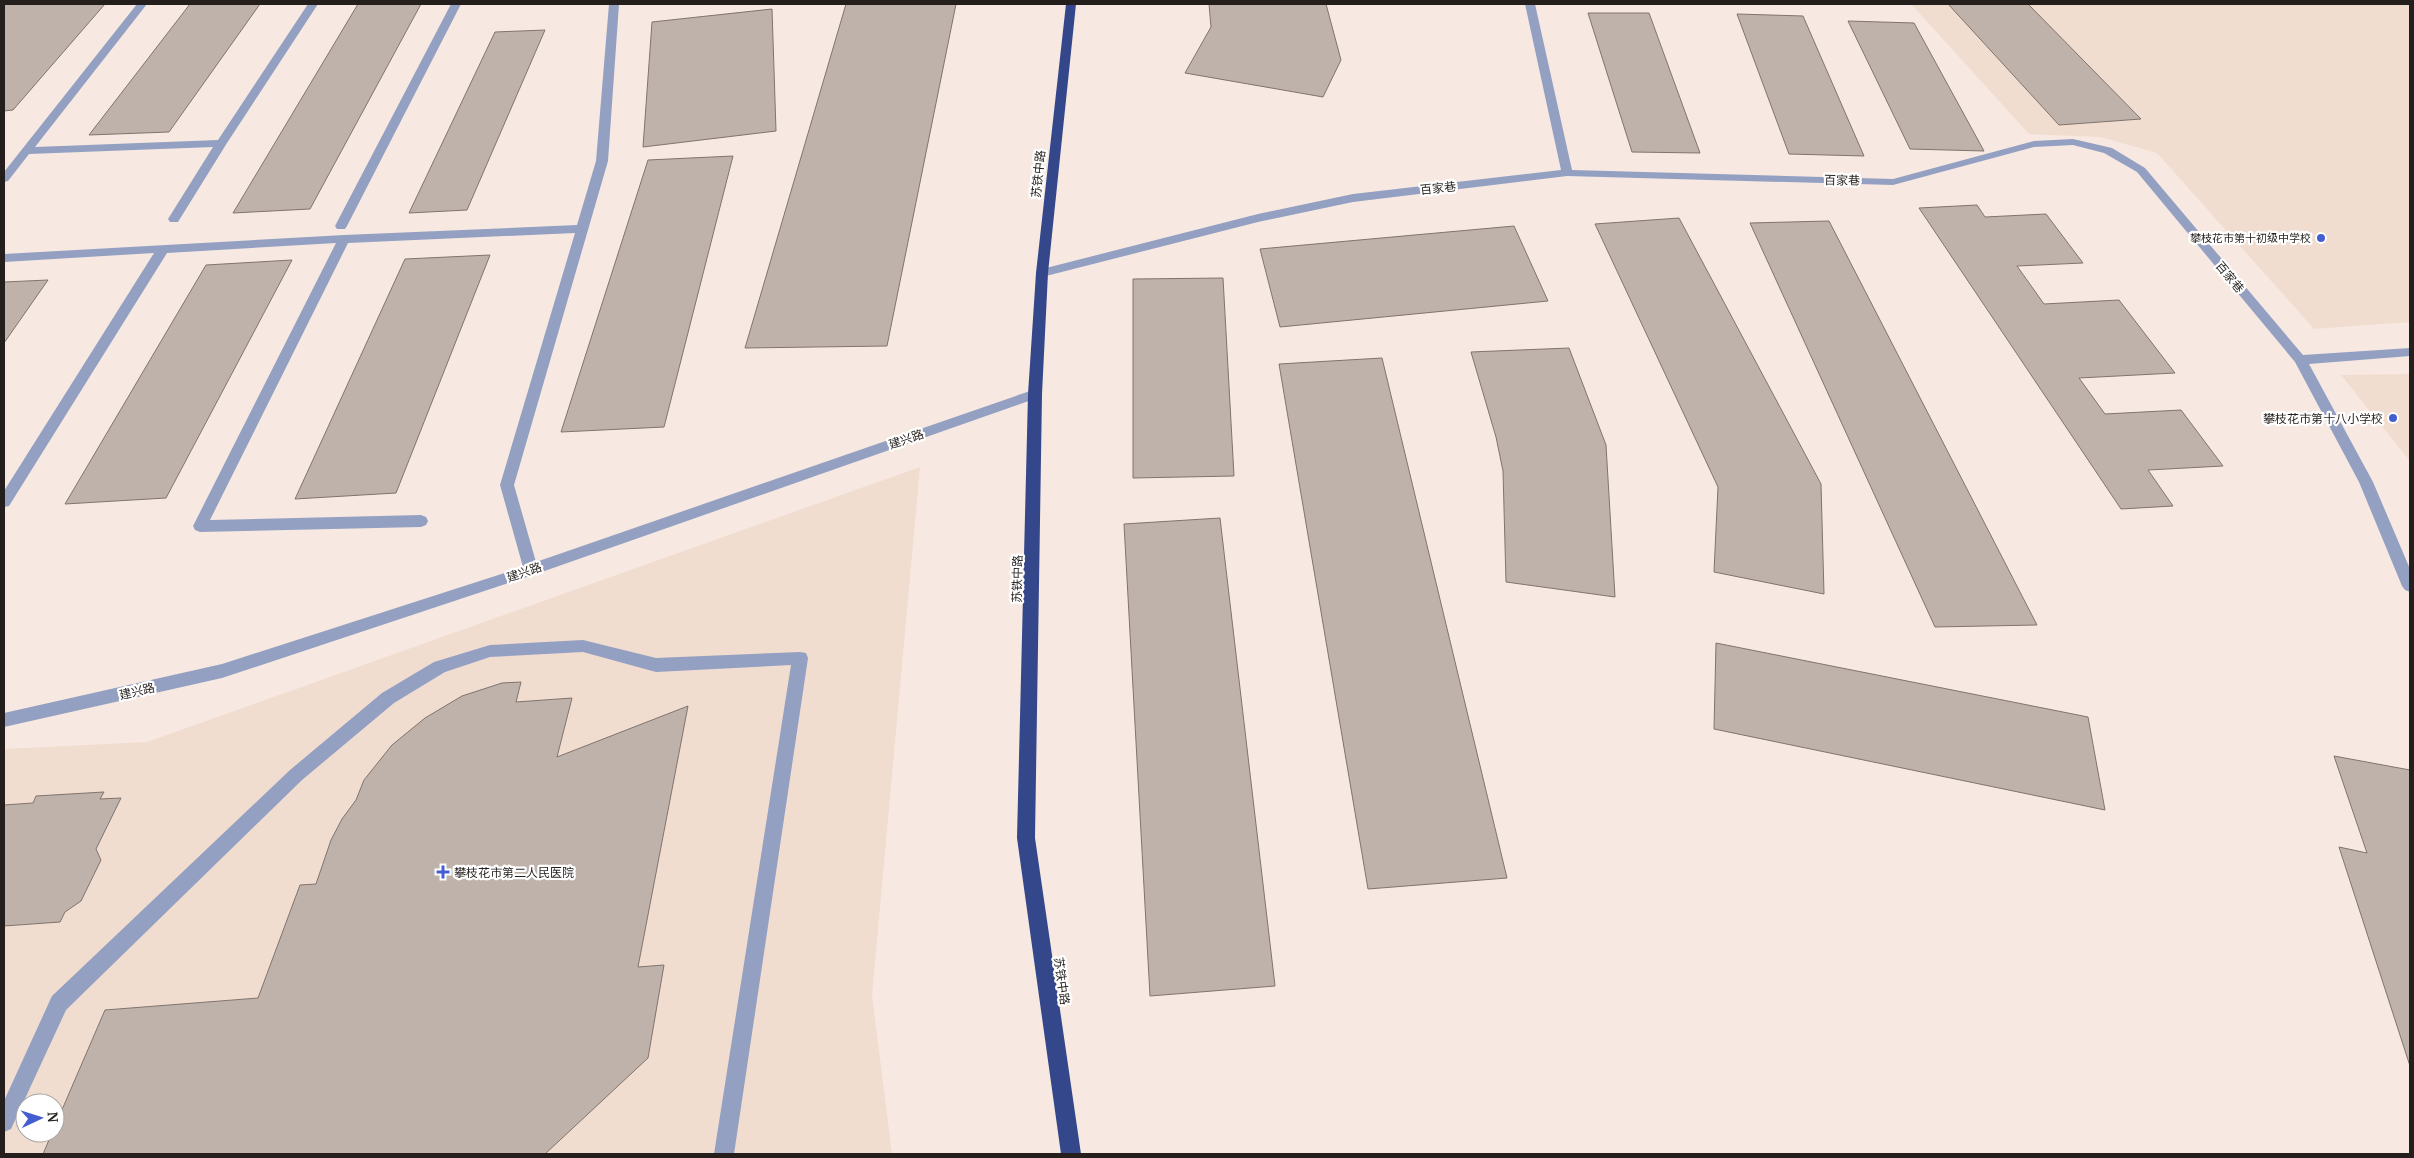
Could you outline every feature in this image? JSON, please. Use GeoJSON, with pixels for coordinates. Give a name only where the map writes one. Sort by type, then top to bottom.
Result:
{"type":"FeatureCollection","features":[{"type":"Feature","properties":{"kind":"highway","name":"苏铁中路"},"geometry":{"type":"LineString","coordinates":[[1071,4],[1042,273],[1035,394],[1026,838],[1071,1154]]}},
{"type":"Feature","properties":{"kind":"street"},"geometry":{"type":"LineString","coordinates":[[4,178],[142,4]]}},
{"type":"Feature","properties":{"kind":"street"},"geometry":{"type":"LineString","coordinates":[[174,219],[221,143],[313,4]]}},
{"type":"Feature","properties":{"kind":"street"},"geometry":{"type":"LineString","coordinates":[[421,520],[200,526],[456,4]]}},
{"type":"Feature","properties":{"kind":"street"},"geometry":{"type":"LineString","coordinates":[[531,570],[507,485],[602,161],[614,4]]}},
{"type":"Feature","properties":{"kind":"street"},"geometry":{"type":"LineString","coordinates":[[1530,4],[1567,174]]}},
{"type":"Feature","properties":{"kind":"street","name":"百家巷"},"geometry":{"type":"LineString","coordinates":[[1042,273],[1258,218],[1353,198],[1567,174],[1893,182],[2034,144],[2073,142],[2108,150],[2141,170],[2300,360],[2366,482],[2410,586]]}},
{"type":"Feature","properties":{"kind":"street"},"geometry":{"type":"LineString","coordinates":[[25,151],[221,143]]}},
{"type":"Feature","properties":{"kind":"street"},"geometry":{"type":"LineString","coordinates":[[4,258],[163,249],[343,232],[582,229]]}},
{"type":"Feature","properties":{"kind":"street"},"geometry":{"type":"LineString","coordinates":[[4,502],[163,249]]}},
{"type":"Feature","properties":{"kind":"street"},"geometry":{"type":"LineString","coordinates":[[2300,360],[2410,352]]}},
{"type":"Feature","properties":{"kind":"street","name":"建兴路"},"geometry":{"type":"LineString","coordinates":[[4,720],[222,671],[531,570],[1035,394]]}},
{"type":"Feature","properties":{"kind":"street"},"geometry":{"type":"LineString","coordinates":[[4,1122],[59,1003],[296,775],[388,698],[440,667],[490,651],[583,646],[656,665],[800,658],[724,1154]]}},
{"type":"Feature","properties":{"kind":"shaded area","name":"攀枝花市第十初级中学校"},"geometry":{"type":"Polygon","coordinates":[[[1911,4],[2410,4],[2410,322],[2314,329],[2157,153],[2100,137],[2029,134],[1911,4]]]}},
{"type":"Feature","properties":{"kind":"shaded area","name":"攀枝花市第十八小学校"},"geometry":{"type":"Polygon","coordinates":[[[2410,374],[2410,461],[2341,375],[2410,374]]]}},
{"type":"Feature","properties":{"kind":"shaded area","name":"攀枝花市第二人民医院"},"geometry":{"type":"Polygon","coordinates":[[[920,467],[872,995],[892,1154],[4,1154],[4,749],[147,742],[920,467]]]}},
{"type":"Feature","properties":{"kind":"building"},"geometry":{"type":"Polygon","coordinates":[[[4,4],[105,4],[13,110],[4,111],[4,4]]]}},
{"type":"Feature","properties":{"kind":"building"},"geometry":{"type":"Polygon","coordinates":[[[190,4],[260,4],[169,132],[89,135],[190,4]]]}},
{"type":"Feature","properties":{"kind":"building"},"geometry":{"type":"Polygon","coordinates":[[[358,4],[421,4],[310,209],[233,213],[358,4]]]}},
{"type":"Feature","properties":{"kind":"building"},"geometry":{"type":"Polygon","coordinates":[[[846,4],[956,4],[887,346],[745,348],[846,4]]]}},
{"type":"Feature","properties":{"kind":"building"},"geometry":{"type":"Polygon","coordinates":[[[1209,4],[1326,4],[1341,60],[1323,97],[1185,73],[1211,27],[1209,4]]]}},
{"type":"Feature","properties":{"kind":"building"},"geometry":{"type":"Polygon","coordinates":[[[1948,4],[2028,4],[2141,119],[2059,125],[1948,4]]]}},
{"type":"Feature","properties":{"kind":"building"},"geometry":{"type":"Polygon","coordinates":[[[772,9],[776,131],[643,147],[652,22],[772,9]]]}},
{"type":"Feature","properties":{"kind":"building"},"geometry":{"type":"Polygon","coordinates":[[[1588,13],[1649,13],[1700,153],[1632,152],[1588,13]]]}},
{"type":"Feature","properties":{"kind":"building"},"geometry":{"type":"Polygon","coordinates":[[[1737,14],[1803,16],[1864,156],[1789,154],[1737,14]]]}},
{"type":"Feature","properties":{"kind":"building"},"geometry":{"type":"Polygon","coordinates":[[[1848,21],[1914,23],[1984,151],[1910,149],[1848,21]]]}},
{"type":"Feature","properties":{"kind":"building"},"geometry":{"type":"Polygon","coordinates":[[[545,30],[467,210],[409,213],[495,32],[545,30]]]}},
{"type":"Feature","properties":{"kind":"building"},"geometry":{"type":"Polygon","coordinates":[[[733,156],[664,427],[561,432],[648,160],[733,156]]]}},
{"type":"Feature","properties":{"kind":"building"},"geometry":{"type":"Polygon","coordinates":[[[1977,205],[1985,217],[2046,214],[2083,263],[2017,266],[2044,304],[2119,300],[2175,373],[2079,378],[2105,414],[2181,410],[2223,466],[2148,470],[2173,506],[2121,509],[1919,208],[1977,205]]]}},
{"type":"Feature","properties":{"kind":"building"},"geometry":{"type":"Polygon","coordinates":[[[1679,218],[1821,484],[1824,594],[1714,572],[1718,487],[1595,224],[1679,218]]]}},
{"type":"Feature","properties":{"kind":"building"},"geometry":{"type":"Polygon","coordinates":[[[1829,221],[2037,625],[1935,627],[1750,223],[1829,221]]]}},
{"type":"Feature","properties":{"kind":"building"},"geometry":{"type":"Polygon","coordinates":[[[1514,226],[1548,301],[1280,327],[1260,249],[1514,226]]]}},
{"type":"Feature","properties":{"kind":"building"},"geometry":{"type":"Polygon","coordinates":[[[490,255],[396,493],[295,499],[405,259],[490,255]]]}},
{"type":"Feature","properties":{"kind":"building"},"geometry":{"type":"Polygon","coordinates":[[[292,260],[166,498],[65,504],[206,265],[292,260]]]}},
{"type":"Feature","properties":{"kind":"building"},"geometry":{"type":"Polygon","coordinates":[[[1223,278],[1234,476],[1133,478],[1133,279],[1223,278]]]}},
{"type":"Feature","properties":{"kind":"building"},"geometry":{"type":"Polygon","coordinates":[[[48,280],[4,343],[4,282],[48,280]]]}},
{"type":"Feature","properties":{"kind":"building"},"geometry":{"type":"Polygon","coordinates":[[[1569,348],[1606,445],[1615,597],[1506,582],[1503,471],[1496,437],[1471,352],[1569,348]]]}},
{"type":"Feature","properties":{"kind":"building"},"geometry":{"type":"Polygon","coordinates":[[[1382,358],[1507,878],[1368,889],[1279,364],[1382,358]]]}},
{"type":"Feature","properties":{"kind":"building"},"geometry":{"type":"Polygon","coordinates":[[[1220,518],[1275,986],[1150,996],[1124,524],[1220,518]]]}},
{"type":"Feature","properties":{"kind":"building"},"geometry":{"type":"Polygon","coordinates":[[[1716,643],[2088,717],[2105,810],[1714,729],[1716,643]]]}},
{"type":"Feature","properties":{"kind":"building"},"geometry":{"type":"Polygon","coordinates":[[[521,682],[516,702],[572,698],[557,757],[688,706],[638,967],[664,965],[648,1058],[545,1154],[43,1154],[48,1143],[65,1143],[65,1103],[105,1010],[258,998],[300,885],[316,884],[331,840],[342,819],[356,800],[364,780],[392,745],[425,718],[462,696],[502,683],[521,682]]]}},
{"type":"Feature","properties":{"kind":"building"},"geometry":{"type":"Polygon","coordinates":[[[2334,756],[2410,770],[2410,1066],[2339,847],[2367,853],[2334,756]]]}},
{"type":"Feature","properties":{"kind":"building"},"geometry":{"type":"Polygon","coordinates":[[[104,792],[100,799],[121,798],[96,849],[101,860],[81,901],[65,912],[60,922],[4,926],[4,805],[33,803],[36,796],[104,792]]]}},
{"type":"Feature","properties":{"kind":"place","name":"攀枝花市第十初级中学校"},"geometry":{"type":"Point","coordinates":[2321,238]}},
{"type":"Feature","properties":{"kind":"place","name":"攀枝花市第十八小学校"},"geometry":{"type":"Point","coordinates":[2393,418]}},
{"type":"Feature","properties":{"kind":"place","name":"攀枝花市第二人民医院"},"geometry":{"type":"Point","coordinates":[443,872]}}]}
